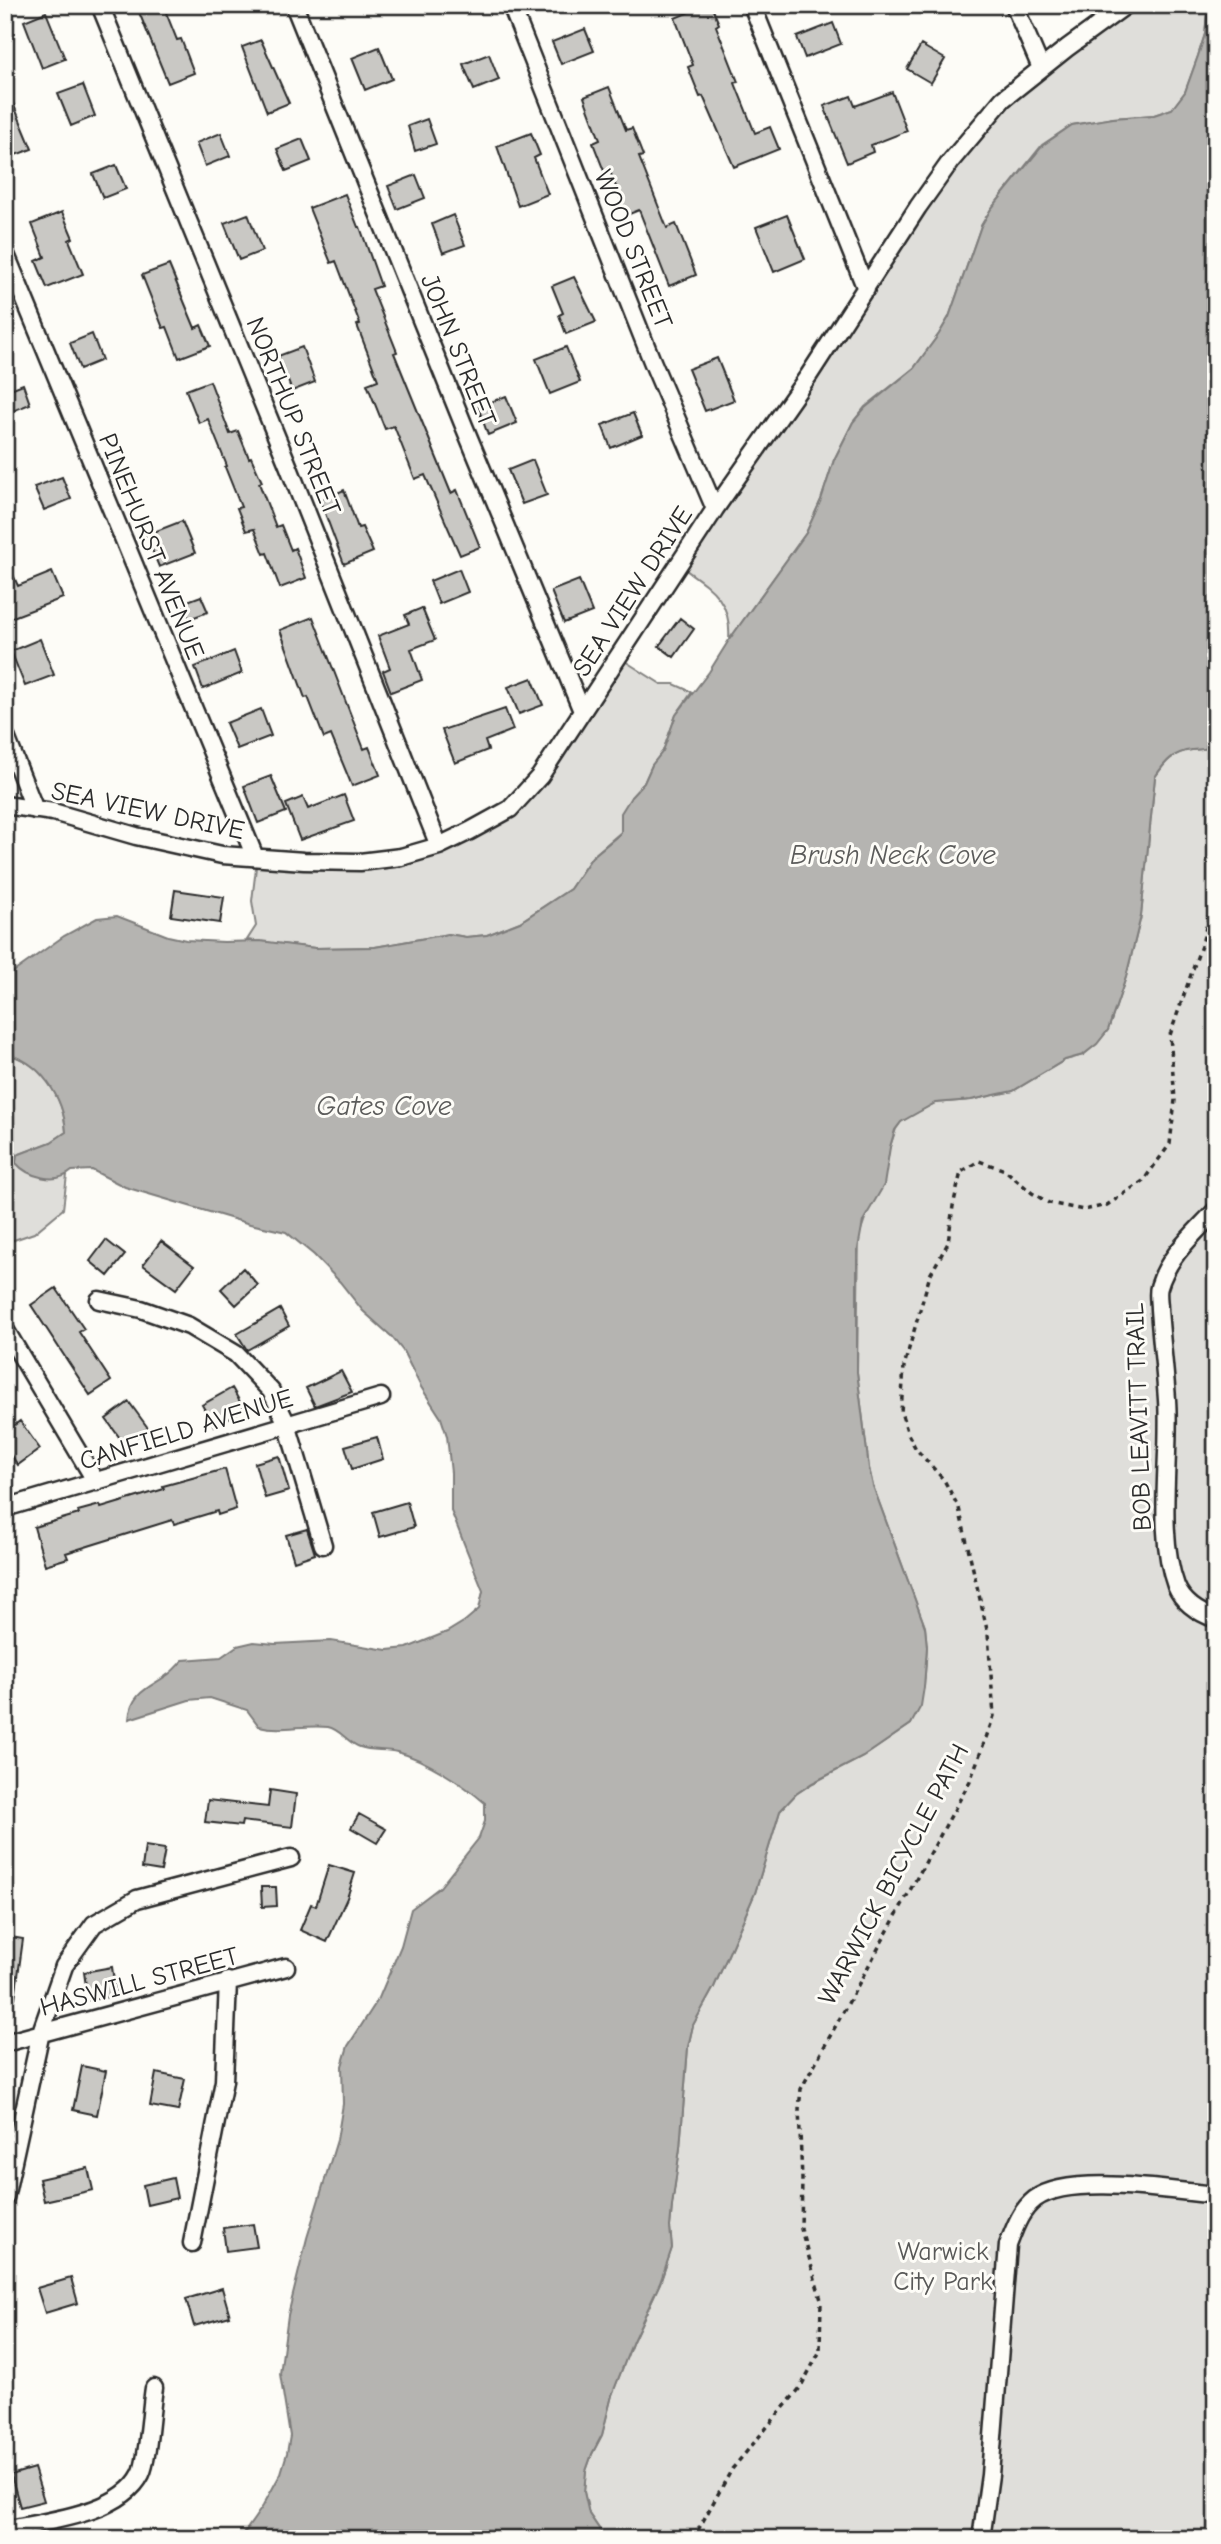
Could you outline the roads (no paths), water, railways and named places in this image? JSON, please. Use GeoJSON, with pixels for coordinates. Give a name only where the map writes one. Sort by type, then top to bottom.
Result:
{"type":"FeatureCollection","features":[{"type":"Feature","properties":{"kind":"street","name":"NORTHUP STREET"},"geometry":{"type":"LineString","coordinates":[[100,5],[293,478],[439,846]]}},
{"type":"Feature","properties":{"kind":"street","name":"JOHN STREET"},"geometry":{"type":"LineString","coordinates":[[294,5],[582,711]]}},
{"type":"Feature","properties":{"kind":"street","name":"WOOD STREET"},"geometry":{"type":"LineString","coordinates":[[511,5],[652,361],[715,509]]}},
{"type":"Feature","properties":{"kind":"street"},"geometry":{"type":"LineString","coordinates":[[752,5],[866,289]]}},
{"type":"Feature","properties":{"kind":"street"},"geometry":{"type":"LineString","coordinates":[[1013,5],[1041,68]]}},
{"type":"Feature","properties":{"kind":"street","name":"SEA VIEW DRIVE"},"geometry":{"type":"LineString","coordinates":[[5,806],[53,812],[148,839],[222,855],[360,862],[401,858],[439,846],[510,809],[540,776],[715,509],[866,289],[926,196],[977,127],[1003,99],[1126,5]]}},
{"type":"Feature","properties":{"kind":"street","name":"PINEHURST AVENUE"},"geometry":{"type":"LineString","coordinates":[[5,253],[255,857]]}},
{"type":"Feature","properties":{"kind":"street"},"geometry":{"type":"LineString","coordinates":[[5,734],[35,810]]}},
{"type":"Feature","properties":{"kind":"street","name":"BOB LEAVITT TRAIL"},"geometry":{"type":"LineString","coordinates":[[1216,1210],[1182,1246],[1158,1289],[1167,1402],[1167,1557],[1177,1589],[1184,1599],[1200,1613],[1216,1619]]}},
{"type":"Feature","properties":{"kind":"street"},"geometry":{"type":"LineString","coordinates":[[99,1300],[141,1308],[189,1326],[236,1354],[271,1391],[287,1424],[323,1545]]}},
{"type":"Feature","properties":{"kind":"street"},"geometry":{"type":"LineString","coordinates":[[5,1329],[96,1482]]}},
{"type":"Feature","properties":{"kind":"street","name":"CANFIELD AVENUE"},"geometry":{"type":"LineString","coordinates":[[5,1508],[381,1396]]}},
{"type":"Feature","properties":{"kind":"street"},"geometry":{"type":"LineString","coordinates":[[5,2198],[41,2032],[64,1966],[94,1924],[136,1899],[291,1858]]}},
{"type":"Feature","properties":{"kind":"street","name":"HASWILL STREET"},"geometry":{"type":"LineString","coordinates":[[5,2043],[286,1967]]}},
{"type":"Feature","properties":{"kind":"street"},"geometry":{"type":"LineString","coordinates":[[192,2243],[224,2081],[228,1981]]}},
{"type":"Feature","properties":{"kind":"street"},"geometry":{"type":"LineString","coordinates":[[981,2539],[995,2422],[1009,2245],[1018,2218],[1036,2199],[1058,2189],[1083,2185],[1216,2195]]}},
{"type":"Feature","properties":{"kind":"street"},"geometry":{"type":"LineString","coordinates":[[5,2530],[86,2512],[118,2499],[131,2488],[143,2472],[154,2388]]}},
{"type":"Feature","properties":{"kind":"water","name":"Brush Neck Cove"},"geometry":{"type":"Polygon","coordinates":[[[1208,5],[1216,5],[1216,745],[1175,755],[1155,777],[1141,916],[1126,977],[1108,1030],[1097,1044],[1083,1055],[1065,1060],[1013,1091],[971,1100],[935,1103],[901,1122],[895,1130],[890,1147],[884,1185],[863,1221],[857,1254],[857,1372],[873,1486],[925,1627],[927,1647],[921,1706],[911,1724],[863,1757],[812,1783],[796,1794],[780,1811],[755,1893],[714,1987],[693,2025],[688,2047],[670,2227],[672,2248],[660,2283],[612,2395],[602,2435],[586,2471],[584,2492],[589,2514],[606,2539],[240,2539],[263,2506],[281,2473],[287,2453],[290,2436],[280,2374],[288,2315],[307,2238],[337,2140],[343,2104],[342,2066],[348,2046],[379,1998],[401,1946],[411,1909],[440,1887],[479,1838],[485,1821],[485,1803],[455,1780],[419,1760],[397,1752],[360,1747],[328,1727],[259,1726],[247,1710],[210,1698],[189,1700],[129,1719],[131,1710],[138,1696],[183,1660],[221,1657],[237,1646],[254,1642],[275,1644],[331,1641],[387,1650],[407,1648],[447,1632],[465,1621],[479,1609],[483,1591],[451,1511],[451,1473],[447,1436],[441,1418],[421,1387],[403,1351],[391,1336],[363,1311],[314,1255],[286,1232],[125,1187],[92,1170],[72,1171],[58,1178],[50,1178],[28,1172],[16,1163],[17,1155],[51,1142],[66,1132],[61,1106],[48,1082],[29,1064],[5,1054],[5,978],[64,936],[97,918],[117,916],[168,936],[186,940],[260,941],[315,948],[375,947],[448,934],[466,937],[487,935],[520,922],[570,889],[592,857],[621,833],[621,813],[644,783],[652,765],[663,751],[676,715],[806,533],[821,500],[834,460],[853,422],[865,408],[914,368],[939,334],[949,317],[981,226],[991,209],[1043,145],[1072,125],[1154,115],[1172,109],[1185,92],[1198,56],[1205,34],[1208,5]]]}},
{"type":"Feature","properties":{"kind":"water label","name":"Gates Cove"},"geometry":{"type":"Point","coordinates":[384,1105]}},
{"type":"Feature","properties":{"kind":"park label","name":"Warwick City Park"},"geometry":{"type":"Point","coordinates":[943,2266]}}]}
